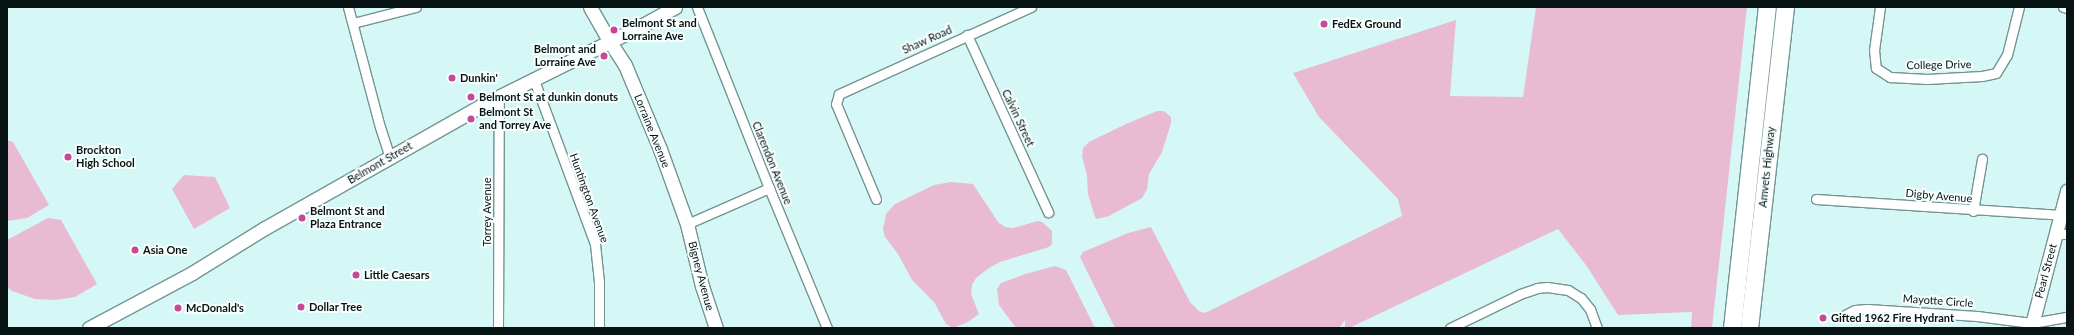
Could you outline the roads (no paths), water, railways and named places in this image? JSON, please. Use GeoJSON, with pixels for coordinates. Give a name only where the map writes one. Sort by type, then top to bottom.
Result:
{"type":"FeatureCollection","features":[{"type":"Feature","properties":{"kind":"highway","name":"Amvets Highway"},"geometry":{"type":"LineString","coordinates":[[1732,328],[1768,7]]}},
{"type":"Feature","properties":{"kind":"highway","name":"Amvets Highway"},"geometry":{"type":"LineString","coordinates":[[1749,328],[1785,7]]}},
{"type":"Feature","properties":{"kind":"main road","name":"Lorraine Avenue"},"geometry":{"type":"LineString","coordinates":[[590,7],[625,65],[667,169],[687,224]]}},
{"type":"Feature","properties":{"kind":"main road","name":"Belmont Street"},"geometry":{"type":"LineString","coordinates":[[89,328],[192,273],[260,231],[499,96],[610,42],[676,7]]}},
{"type":"Feature","properties":{"kind":"main road","name":"Pearl Street"},"geometry":{"type":"LineString","coordinates":[[2032,325],[2061,234],[2061,215],[2067,191]]}},
{"type":"Feature","properties":{"kind":"main road","name":"Bigney Avenue"},"geometry":{"type":"LineString","coordinates":[[687,224],[702,286],[716,328]]}},
{"type":"Feature","properties":{"kind":"street"},"geometry":{"type":"LineString","coordinates":[[348,7],[380,127],[390,158]]}},
{"type":"Feature","properties":{"kind":"street"},"geometry":{"type":"LineString","coordinates":[[353,23],[416,7]]}},
{"type":"Feature","properties":{"kind":"street","name":"Clarendon Avenue"},"geometry":{"type":"LineString","coordinates":[[697,7],[769,188],[827,328]]}},
{"type":"Feature","properties":{"kind":"street","name":"Shaw Road"},"geometry":{"type":"LineString","coordinates":[[876,199],[839,112],[836,99],[846,89],[1031,7]]}},
{"type":"Feature","properties":{"kind":"street","name":"College Drive"},"geometry":{"type":"LineString","coordinates":[[1880,7],[1874,50],[1876,68],[1890,77],[1927,79],[1982,76],[1996,73],[2007,54],[2019,7]]}},
{"type":"Feature","properties":{"kind":"street"},"geometry":{"type":"LineString","coordinates":[[2063,7],[2067,8]]}},
{"type":"Feature","properties":{"kind":"street","name":"Calvin Street"},"geometry":{"type":"LineString","coordinates":[[967,35],[1048,212]]}},
{"type":"Feature","properties":{"kind":"street","name":"Huntington Avenue"},"geometry":{"type":"LineString","coordinates":[[534,80],[595,244],[599,282],[599,328]]}},
{"type":"Feature","properties":{"kind":"street","name":"Torrey Avenue"},"geometry":{"type":"LineString","coordinates":[[498,328],[499,96]]}},
{"type":"Feature","properties":{"kind":"street"},"geometry":{"type":"LineString","coordinates":[[1973,211],[1982,159]]}},
{"type":"Feature","properties":{"kind":"street"},"geometry":{"type":"LineString","coordinates":[[687,224],[769,188]]}},
{"type":"Feature","properties":{"kind":"street","name":"Digby Avenue"},"geometry":{"type":"LineString","coordinates":[[1816,199],[1973,211],[2061,215]]}},
{"type":"Feature","properties":{"kind":"street"},"geometry":{"type":"LineString","coordinates":[[1450,328],[1531,289],[1552,287],[1571,291],[1581,298],[1590,309],[1597,328]]}},
{"type":"Feature","properties":{"kind":"street","name":"Mayotte Circle"},"geometry":{"type":"LineString","coordinates":[[1843,316],[1855,310],[1867,308],[1977,316],[2032,325],[2067,317]]}},
{"type":"Feature","properties":{"kind":"place","name":"FedEx Ground"},"geometry":{"type":"Point","coordinates":[1324,24]}},
{"type":"Feature","properties":{"kind":"place","name":"Belmont St and Lorraine Ave"},"geometry":{"type":"Point","coordinates":[614,30]}},
{"type":"Feature","properties":{"kind":"place","name":"Belmont and Lorraine Ave"},"geometry":{"type":"Point","coordinates":[604,56]}},
{"type":"Feature","properties":{"kind":"place","name":"Dunkin'"},"geometry":{"type":"Point","coordinates":[452,78]}},
{"type":"Feature","properties":{"kind":"place","name":"Belmont St at dunkin donuts"},"geometry":{"type":"Point","coordinates":[471,97]}},
{"type":"Feature","properties":{"kind":"place","name":"Belmont St and Torrey Ave"},"geometry":{"type":"Point","coordinates":[471,119]}},
{"type":"Feature","properties":{"kind":"place","name":"Brockton High School"},"geometry":{"type":"Point","coordinates":[68,157]}},
{"type":"Feature","properties":{"kind":"place","name":"Belmont St and Plaza Entrance"},"geometry":{"type":"Point","coordinates":[302,218]}},
{"type":"Feature","properties":{"kind":"place","name":"Asia One"},"geometry":{"type":"Point","coordinates":[135,250]}},
{"type":"Feature","properties":{"kind":"place","name":"Little Caesars"},"geometry":{"type":"Point","coordinates":[356,275]}},
{"type":"Feature","properties":{"kind":"place","name":"Dollar Tree"},"geometry":{"type":"Point","coordinates":[301,307]}},
{"type":"Feature","properties":{"kind":"place","name":"McDonald's"},"geometry":{"type":"Point","coordinates":[178,308]}},
{"type":"Feature","properties":{"kind":"place","name":"Gifted 1962 Fire Hydrant"},"geometry":{"type":"Point","coordinates":[1823,318]}}]}
